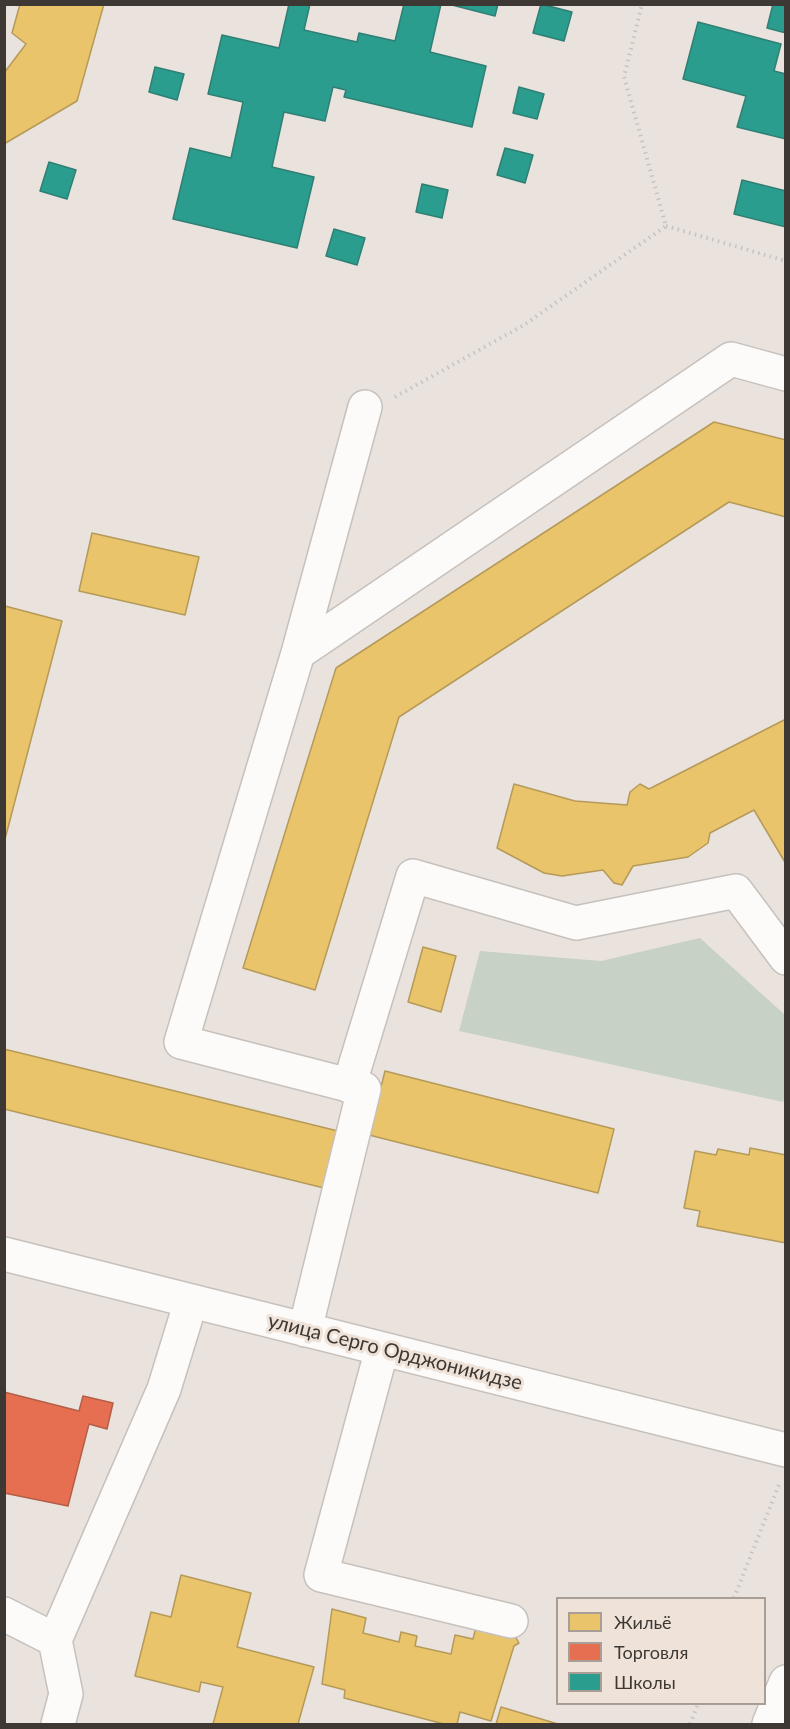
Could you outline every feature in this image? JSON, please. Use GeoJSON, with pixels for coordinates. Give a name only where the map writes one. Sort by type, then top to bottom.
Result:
{"type":"FeatureCollection","features":[{"type":"Feature","properties":{"kind":"street"},"geometry":{"type":"LineString","coordinates":[[298,653],[731,359],[786,374]]}},
{"type":"Feature","properties":{"kind":"street"},"geometry":{"type":"LineString","coordinates":[[305,1330],[364,1089],[181,1041],[298,653],[365,407]]}},
{"type":"Feature","properties":{"kind":"street"},"geometry":{"type":"LineString","coordinates":[[349,1086],[413,876],[576,923],[736,891],[786,958]]}},
{"type":"Feature","properties":{"kind":"street","name":"улица Серго Орджоникидзе"},"geometry":{"type":"LineString","coordinates":[[4,1254],[382,1349],[783,1464]]}},
{"type":"Feature","properties":{"kind":"street"},"geometry":{"type":"LineString","coordinates":[[58,1725],[66,1694],[55,1640],[164,1389],[191,1301]]}},
{"type":"Feature","properties":{"kind":"street"},"geometry":{"type":"LineString","coordinates":[[382,1349],[321,1575],[511,1621]]}},
{"type":"Feature","properties":{"kind":"street"},"geometry":{"type":"LineString","coordinates":[[4,1614],[55,1640]]}},
{"type":"Feature","properties":{"kind":"street"},"geometry":{"type":"LineString","coordinates":[[769,1725],[786,1682]]}},
{"type":"Feature","properties":{"kind":"path"},"geometry":{"type":"LineString","coordinates":[[642,4],[624,77],[666,226]]}},
{"type":"Feature","properties":{"kind":"path"},"geometry":{"type":"LineString","coordinates":[[666,226],[786,261]]}},
{"type":"Feature","properties":{"kind":"path"},"geometry":{"type":"LineString","coordinates":[[365,407],[395,397],[524,325],[666,226]]}},
{"type":"Feature","properties":{"kind":"path"},"geometry":{"type":"LineString","coordinates":[[735,1597],[783,1464]]}},
{"type":"Feature","properties":{"kind":"path"},"geometry":{"type":"LineString","coordinates":[[690,1725],[698,1705]]}},
{"type":"Feature","properties":{"kind":"shaded area"},"geometry":{"type":"Polygon","coordinates":[[[700,938],[785,1015],[786,1094],[783,1102],[459,1031],[480,951],[601,961],[700,938]]]}},
{"type":"Feature","properties":{"kind":"building: Жильё"},"geometry":{"type":"Polygon","coordinates":[[[20,4],[104,4],[77,101],[4,144],[4,73],[26,44],[12,33],[20,4]]]}},
{"type":"Feature","properties":{"kind":"building: Жильё"},"geometry":{"type":"Polygon","coordinates":[[[714,422],[786,440],[786,517],[729,502],[399,717],[315,990],[243,968],[336,668],[714,422]]]}},
{"type":"Feature","properties":{"kind":"building: Жильё"},"geometry":{"type":"Polygon","coordinates":[[[92,533],[199,557],[185,615],[79,591],[92,533]]]}},
{"type":"Feature","properties":{"kind":"building: Жильё"},"geometry":{"type":"Polygon","coordinates":[[[4,607],[62,621],[4,843],[4,607]]]}},
{"type":"Feature","properties":{"kind":"building: Жильё"},"geometry":{"type":"Polygon","coordinates":[[[786,719],[786,864],[754,810],[710,833],[708,843],[688,857],[633,866],[622,885],[614,883],[603,870],[562,876],[544,873],[497,848],[514,784],[575,801],[627,805],[630,792],[640,784],[649,789],[786,719]]]}},
{"type":"Feature","properties":{"kind":"building: Жильё"},"geometry":{"type":"Polygon","coordinates":[[[423,947],[456,956],[441,1012],[408,1002],[423,947]]]}},
{"type":"Feature","properties":{"kind":"building: Жильё"},"geometry":{"type":"Polygon","coordinates":[[[4,1049],[342,1132],[328,1189],[4,1109],[4,1049]]]}},
{"type":"Feature","properties":{"kind":"building: Жильё"},"geometry":{"type":"Polygon","coordinates":[[[385,1071],[614,1129],[598,1193],[369,1135],[385,1071]]]}},
{"type":"Feature","properties":{"kind":"building: Жильё"},"geometry":{"type":"Polygon","coordinates":[[[750,1148],[786,1155],[786,1243],[697,1226],[700,1211],[684,1208],[695,1151],[716,1155],[718,1149],[749,1155],[750,1148]]]}},
{"type":"Feature","properties":{"kind":"building: Жильё"},"geometry":{"type":"Polygon","coordinates":[[[181,1575],[251,1593],[237,1647],[314,1667],[298,1724],[213,1724],[223,1687],[201,1682],[199,1692],[135,1676],[151,1612],[171,1617],[181,1575]]]}},
{"type":"Feature","properties":{"kind":"building: Жильё"},"geometry":{"type":"Polygon","coordinates":[[[332,1609],[366,1618],[363,1633],[399,1642],[401,1632],[417,1636],[415,1646],[451,1654],[455,1635],[473,1639],[476,1627],[511,1629],[519,1643],[514,1646],[491,1721],[460,1712],[457,1724],[444,1724],[344,1698],[345,1690],[322,1684],[332,1609]]]}},
{"type":"Feature","properties":{"kind":"building: Жильё"},"geometry":{"type":"Polygon","coordinates":[[[501,1707],[558,1724],[496,1724],[501,1707]]]}},
{"type":"Feature","properties":{"kind":"building: Торговля"},"geometry":{"type":"Polygon","coordinates":[[[4,1392],[79,1411],[83,1396],[113,1403],[107,1429],[89,1424],[68,1506],[4,1493],[4,1392]]]}},
{"type":"Feature","properties":{"kind":"building: Школы"},"geometry":{"type":"Polygon","coordinates":[[[289,4],[310,4],[304,30],[357,42],[359,33],[395,41],[404,4],[441,4],[430,52],[486,66],[472,127],[344,97],[346,90],[333,87],[325,121],[284,112],[272,167],[314,177],[297,248],[173,219],[190,148],[231,158],[243,102],[208,94],[222,35],[279,48],[289,4]]]}},
{"type":"Feature","properties":{"kind":"building: Школы"},"geometry":{"type":"Polygon","coordinates":[[[448,4],[498,4],[495,16],[448,4]]]}},
{"type":"Feature","properties":{"kind":"building: Школы"},"geometry":{"type":"Polygon","coordinates":[[[541,4],[572,12],[564,41],[533,33],[541,4]]]}},
{"type":"Feature","properties":{"kind":"building: Школы"},"geometry":{"type":"Polygon","coordinates":[[[773,4],[786,4],[786,33],[767,28],[773,4]]]}},
{"type":"Feature","properties":{"kind":"building: Школы"},"geometry":{"type":"Polygon","coordinates":[[[698,22],[781,44],[774,71],[786,74],[786,139],[737,127],[746,96],[683,79],[698,22]]]}},
{"type":"Feature","properties":{"kind":"building: Школы"},"geometry":{"type":"Polygon","coordinates":[[[155,67],[184,74],[177,100],[149,92],[155,67]]]}},
{"type":"Feature","properties":{"kind":"building: Школы"},"geometry":{"type":"Polygon","coordinates":[[[519,87],[544,94],[537,119],[513,113],[519,87]]]}},
{"type":"Feature","properties":{"kind":"building: Школы"},"geometry":{"type":"Polygon","coordinates":[[[505,148],[533,155],[525,183],[497,175],[505,148]]]}},
{"type":"Feature","properties":{"kind":"building: Школы"},"geometry":{"type":"Polygon","coordinates":[[[49,162],[76,170],[67,199],[40,191],[49,162]]]}},
{"type":"Feature","properties":{"kind":"building: Школы"},"geometry":{"type":"Polygon","coordinates":[[[742,180],[786,191],[786,227],[734,214],[742,180]]]}},
{"type":"Feature","properties":{"kind":"building: Школы"},"geometry":{"type":"Polygon","coordinates":[[[422,184],[448,190],[442,218],[416,212],[422,184]]]}},
{"type":"Feature","properties":{"kind":"building: Школы"},"geometry":{"type":"Polygon","coordinates":[[[334,229],[365,238],[357,265],[326,256],[334,229]]]}}]}
